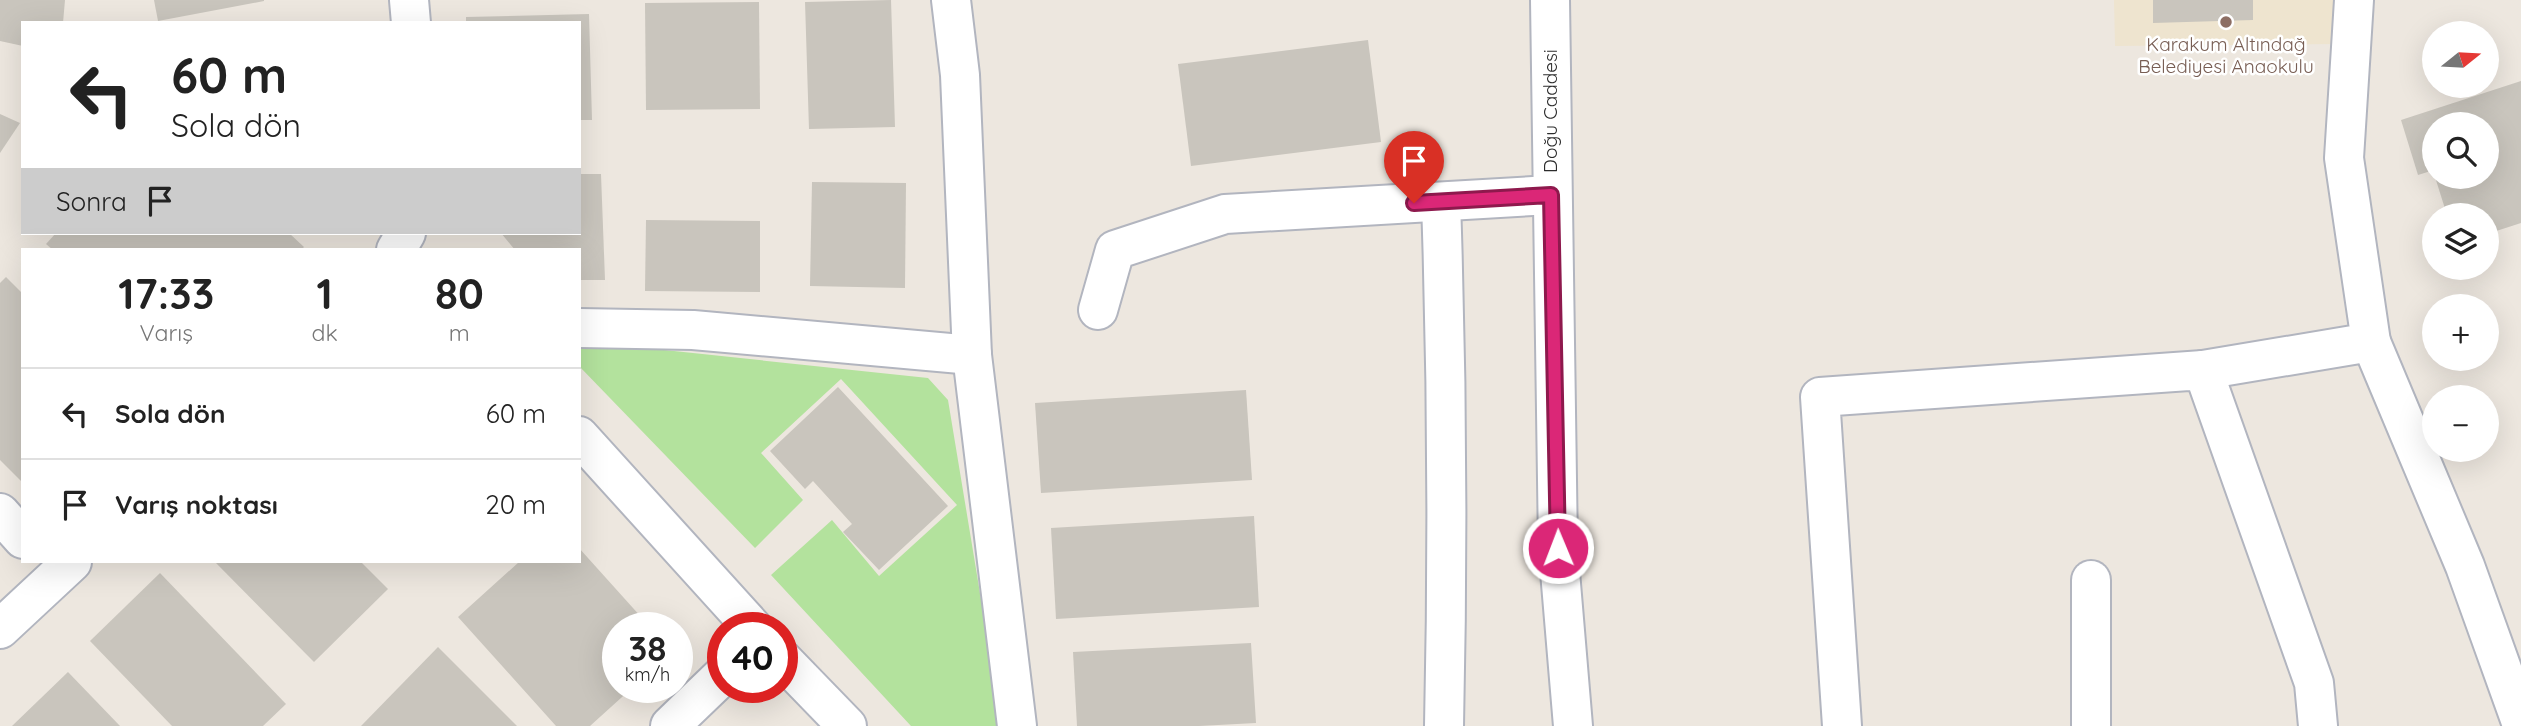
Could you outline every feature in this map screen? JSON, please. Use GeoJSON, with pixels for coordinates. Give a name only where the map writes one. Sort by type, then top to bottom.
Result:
{"type":"FeatureCollection","features":[{"type":"Feature","properties":{"kind":"street"},"geometry":{"type":"LineString","coordinates":[[409,0],[411,21]]}},
{"type":"Feature","properties":{"kind":"street"},"geometry":{"type":"LineString","coordinates":[[951,0],[960,75],[972,355],[1017,726]]}},
{"type":"Feature","properties":{"kind":"street","name":"Doğu Caddesi"},"geometry":{"type":"LineString","coordinates":[[1549,0],[1558,548],[1573,726]]}},
{"type":"Feature","properties":{"kind":"street"},"geometry":{"type":"LineString","coordinates":[[2354,0],[2344,158],[2371,342],[2465,566],[2521,722]]}},
{"type":"Feature","properties":{"kind":"street"},"geometry":{"type":"LineString","coordinates":[[1098,310],[1115,250],[1225,214],[1551,195]]}},
{"type":"Feature","properties":{"kind":"street"},"geometry":{"type":"LineString","coordinates":[[1441,202],[1447,384],[1444,726]]}},
{"type":"Feature","properties":{"kind":"street"},"geometry":{"type":"LineString","coordinates":[[581,328],[692,330],[972,355]]}},
{"type":"Feature","properties":{"kind":"street"},"geometry":{"type":"LineString","coordinates":[[1842,726],[1820,397],[2203,370],[2371,342]]}},
{"type":"Feature","properties":{"kind":"street"},"geometry":{"type":"LineString","coordinates":[[2203,370],[2314,683],[2318,726]]}},
{"type":"Feature","properties":{"kind":"street"},"geometry":{"type":"LineString","coordinates":[[581,438],[738,612]]}},
{"type":"Feature","properties":{"kind":"street"},"geometry":{"type":"LineString","coordinates":[[0,513],[21,537]]}},
{"type":"Feature","properties":{"kind":"street"},"geometry":{"type":"LineString","coordinates":[[0,629],[57,567]]}},
{"type":"Feature","properties":{"kind":"street"},"geometry":{"type":"LineString","coordinates":[[2091,580],[2091,726]]}},
{"type":"Feature","properties":{"kind":"street"},"geometry":{"type":"LineString","coordinates":[[798,675],[847,726]]}},
{"type":"Feature","properties":{"kind":"street"},"geometry":{"type":"LineString","coordinates":[[670,726],[707,690]]}},
{"type":"Feature","properties":{"kind":"shaded area","name":"Karakum Altındağ Belediyesi Anaokulu"},"geometry":{"type":"Polygon","coordinates":[[[2114,0],[2337,0],[2338,44],[2115,46],[2114,0]]]}},
{"type":"Feature","properties":{"kind":"green space"},"geometry":{"type":"Polygon","coordinates":[[[581,341],[928,378],[948,400],[1002,726],[911,726],[771,575],[832,520],[879,576],[957,505],[841,379],[761,453],[803,500],[755,548],[581,368],[581,341]]]}},
{"type":"Feature","properties":{"kind":"building"},"geometry":{"type":"Polygon","coordinates":[[[0,0],[65,0],[63,21],[21,21],[21,46],[0,41],[0,0]]]}},
{"type":"Feature","properties":{"kind":"building"},"geometry":{"type":"Polygon","coordinates":[[[154,0],[264,0],[264,1],[158,21],[154,0]]]}},
{"type":"Feature","properties":{"kind":"building"},"geometry":{"type":"Polygon","coordinates":[[[891,0],[895,127],[809,129],[805,2],[891,0]]]}},
{"type":"Feature","properties":{"kind":"building"},"geometry":{"type":"Polygon","coordinates":[[[2153,0],[2253,0],[2253,20],[2153,23],[2153,0]]]}},
{"type":"Feature","properties":{"kind":"building"},"geometry":{"type":"Polygon","coordinates":[[[759,2],[760,109],[646,110],[645,3],[759,2]]]}},
{"type":"Feature","properties":{"kind":"building"},"geometry":{"type":"Polygon","coordinates":[[[589,14],[592,120],[581,120],[581,21],[466,21],[466,17],[589,14]]]}},
{"type":"Feature","properties":{"kind":"building"},"geometry":{"type":"Polygon","coordinates":[[[1368,40],[1381,142],[1191,166],[1178,64],[1368,40]]]}},
{"type":"Feature","properties":{"kind":"building"},"geometry":{"type":"Polygon","coordinates":[[[2521,81],[2521,223],[2499,230],[2499,203],[2443,203],[2439,189],[2499,189],[2499,112],[2426,112],[2469,98],[2499,98],[2499,88],[2521,81]]]}},
{"type":"Feature","properties":{"kind":"building"},"geometry":{"type":"Polygon","coordinates":[[[2422,113],[2422,174],[2418,175],[2401,120],[2422,113]]]}},
{"type":"Feature","properties":{"kind":"building"},"geometry":{"type":"Polygon","coordinates":[[[0,114],[20,123],[0,153],[0,114]]]}},
{"type":"Feature","properties":{"kind":"building"},"geometry":{"type":"Polygon","coordinates":[[[581,174],[601,174],[605,280],[581,280],[581,248],[513,248],[503,235],[581,235],[581,174]]]}},
{"type":"Feature","properties":{"kind":"building"},"geometry":{"type":"Polygon","coordinates":[[[812,182],[906,183],[905,288],[810,286],[812,182]]]}},
{"type":"Feature","properties":{"kind":"building"},"geometry":{"type":"Polygon","coordinates":[[[646,220],[760,221],[760,292],[645,291],[646,220]]]}},
{"type":"Feature","properties":{"kind":"building"},"geometry":{"type":"Polygon","coordinates":[[[54,235],[291,235],[304,247],[51,248],[46,244],[54,235]]]}},
{"type":"Feature","properties":{"kind":"building"},"geometry":{"type":"Polygon","coordinates":[[[6,277],[21,292],[21,481],[0,460],[0,283],[6,277]]]}},
{"type":"Feature","properties":{"kind":"building"},"geometry":{"type":"Polygon","coordinates":[[[838,387],[948,506],[879,570],[843,532],[852,524],[813,481],[805,489],[770,451],[838,387]]]}},
{"type":"Feature","properties":{"kind":"building"},"geometry":{"type":"Polygon","coordinates":[[[1246,390],[1252,480],[1041,493],[1035,403],[1246,390]]]}},
{"type":"Feature","properties":{"kind":"building"},"geometry":{"type":"Polygon","coordinates":[[[1254,516],[1259,607],[1056,619],[1051,528],[1254,516]]]}},
{"type":"Feature","properties":{"kind":"building"},"geometry":{"type":"Polygon","coordinates":[[[581,550],[637,612],[602,612],[602,703],[615,703],[590,726],[556,726],[458,617],[518,563],[581,563],[581,550]]]}},
{"type":"Feature","properties":{"kind":"building"},"geometry":{"type":"Polygon","coordinates":[[[216,563],[362,563],[388,589],[314,662],[216,563]]]}},
{"type":"Feature","properties":{"kind":"building"},"geometry":{"type":"Polygon","coordinates":[[[160,573],[286,704],[263,726],[172,726],[90,641],[160,573]]]}},
{"type":"Feature","properties":{"kind":"building"},"geometry":{"type":"Polygon","coordinates":[[[1251,643],[1256,723],[1077,726],[1073,652],[1251,643]]]}},
{"type":"Feature","properties":{"kind":"building"},"geometry":{"type":"Polygon","coordinates":[[[438,647],[517,726],[361,726],[438,647]]]}},
{"type":"Feature","properties":{"kind":"building"},"geometry":{"type":"Polygon","coordinates":[[[68,672],[120,726],[12,726],[68,672]]]}},
{"type":"Feature","properties":{"kind":"place","name":"Karakum Altındağ Belediyesi Anaokulu"},"geometry":{"type":"Point","coordinates":[2226,22]}},
{"type":"Feature","properties":{"kind":"route"},"geometry":{"type":"LineString","coordinates":[[1414,203],[1551,195],[1558,548]]}}]}
